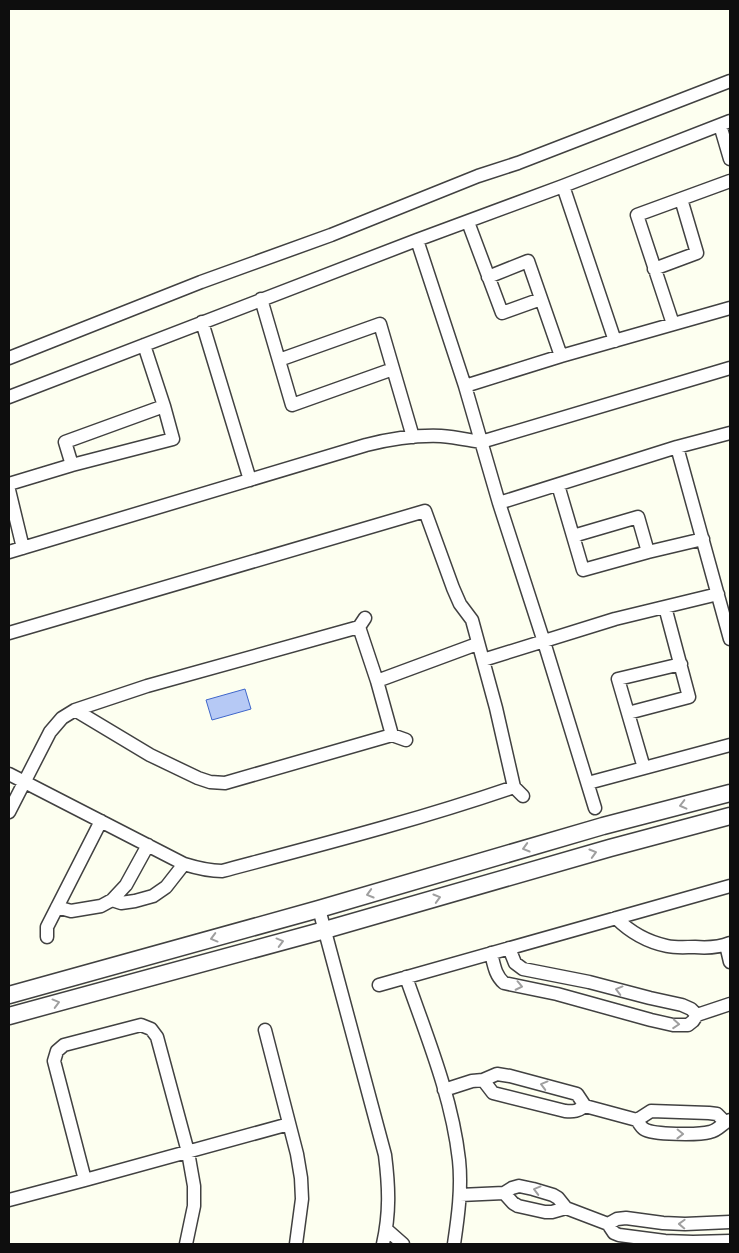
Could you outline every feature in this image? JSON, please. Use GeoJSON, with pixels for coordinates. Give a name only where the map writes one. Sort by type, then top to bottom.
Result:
{"type":"FeatureCollection","features":[{"type":"Feature","properties":{"kind":"street"},"geometry":{"type":"LineString","coordinates":[[9,358],[478,176],[730,81]]}},
{"type":"Feature","properties":{"kind":"street"},"geometry":{"type":"LineString","coordinates":[[9,397],[261,299],[563,186],[725,122],[730,159]]}},
{"type":"Feature","properties":{"kind":"street"},"geometry":{"type":"LineString","coordinates":[[672,324],[637,215],[730,181]]}},
{"type":"Feature","properties":{"kind":"street"},"geometry":{"type":"LineString","coordinates":[[563,186],[615,341]]}},
{"type":"Feature","properties":{"kind":"street"},"geometry":{"type":"LineString","coordinates":[[654,268],[697,253],[681,199]]}},
{"type":"Feature","properties":{"kind":"street"},"geometry":{"type":"LineString","coordinates":[[468,222],[502,313],[541,299]]}},
{"type":"Feature","properties":{"kind":"street"},"geometry":{"type":"LineString","coordinates":[[418,240],[595,808]]}},
{"type":"Feature","properties":{"kind":"street"},"geometry":{"type":"LineString","coordinates":[[488,277],[528,261],[561,356]]}},
{"type":"Feature","properties":{"kind":"street"},"geometry":{"type":"LineString","coordinates":[[261,299],[292,405],[393,369]]}},
{"type":"Feature","properties":{"kind":"street"},"geometry":{"type":"LineString","coordinates":[[465,386],[561,356],[730,308]]}},
{"type":"Feature","properties":{"kind":"street"},"geometry":{"type":"LineString","coordinates":[[202,322],[250,480]]}},
{"type":"Feature","properties":{"kind":"street"},"geometry":{"type":"LineString","coordinates":[[279,360],[380,324],[413,437]]}},
{"type":"Feature","properties":{"kind":"street"},"geometry":{"type":"LineString","coordinates":[[9,484],[72,465],[173,439],[144,345]]}},
{"type":"Feature","properties":{"kind":"street"},"geometry":{"type":"LineString","coordinates":[[9,552],[366,445],[386,440],[441,436],[481,442],[730,368]]}},
{"type":"Feature","properties":{"kind":"street"},"geometry":{"type":"LineString","coordinates":[[72,465],[65,442],[164,406]]}},
{"type":"Feature","properties":{"kind":"street"},"geometry":{"type":"LineString","coordinates":[[499,504],[730,432]]}},
{"type":"Feature","properties":{"kind":"street"},"geometry":{"type":"LineString","coordinates":[[678,447],[730,639]]}},
{"type":"Feature","properties":{"kind":"street"},"geometry":{"type":"LineString","coordinates":[[558,485],[583,570],[703,539]]}},
{"type":"Feature","properties":{"kind":"street"},"geometry":{"type":"LineString","coordinates":[[9,490],[23,548]]}},
{"type":"Feature","properties":{"kind":"street"},"geometry":{"type":"LineString","coordinates":[[9,633],[425,511],[453,588],[460,604],[472,620],[496,708],[514,787],[523,796]]}},
{"type":"Feature","properties":{"kind":"street"},"geometry":{"type":"LineString","coordinates":[[573,536],[638,517],[648,552]]}},
{"type":"Feature","properties":{"kind":"street"},"geometry":{"type":"LineString","coordinates":[[483,660],[616,619],[718,594]]}},
{"type":"Feature","properties":{"kind":"street"},"geometry":{"type":"LineString","coordinates":[[628,713],[689,697],[666,607]]}},
{"type":"Feature","properties":{"kind":"street"},"geometry":{"type":"LineString","coordinates":[[9,812],[50,732],[62,718],[75,710],[147,686],[362,622],[392,735]]}},
{"type":"Feature","properties":{"kind":"street"},"geometry":{"type":"LineString","coordinates":[[377,681],[477,644]]}},
{"type":"Feature","properties":{"kind":"street"},"geometry":{"type":"LineString","coordinates":[[644,768],[618,680],[681,664]]}},
{"type":"Feature","properties":{"kind":"street"},"geometry":{"type":"LineString","coordinates":[[75,710],[150,755],[210,782],[224,782],[392,735],[406,740]]}},
{"type":"Feature","properties":{"kind":"street"},"geometry":{"type":"LineString","coordinates":[[588,783],[730,745]]}},
{"type":"Feature","properties":{"kind":"street"},"geometry":{"type":"LineString","coordinates":[[9,774],[184,864],[208,871],[222,871],[383,828],[514,787]]}},
{"type":"Feature","properties":{"kind":"street"},"geometry":{"type":"LineString","coordinates":[[9,995],[319,909],[603,826],[730,793]]}},
{"type":"Feature","properties":{"kind":"street"},"geometry":{"type":"LineString","coordinates":[[9,1016],[325,930],[610,848],[730,816]]}},
{"type":"Feature","properties":{"kind":"street"},"geometry":{"type":"LineString","coordinates":[[47,937],[47,927],[102,821]]}},
{"type":"Feature","properties":{"kind":"street"},"geometry":{"type":"LineString","coordinates":[[57,907],[71,911],[101,906],[112,900],[126,886],[148,845]]}},
{"type":"Feature","properties":{"kind":"street"},"geometry":{"type":"LineString","coordinates":[[112,900],[121,903],[153,896],[166,887],[184,864]]}},
{"type":"Feature","properties":{"kind":"street"},"geometry":{"type":"LineString","coordinates":[[379,985],[730,886]]}},
{"type":"Feature","properties":{"kind":"street"},"geometry":{"type":"LineString","coordinates":[[319,909],[385,1155],[389,1188],[383,1244]]}},
{"type":"Feature","properties":{"kind":"street"},"geometry":{"type":"LineString","coordinates":[[616,918],[637,935],[668,946],[706,948],[728,944],[730,962]]}},
{"type":"Feature","properties":{"kind":"street"},"geometry":{"type":"LineString","coordinates":[[509,948],[515,963],[523,969],[589,982],[682,1005],[698,1015]]}},
{"type":"Feature","properties":{"kind":"street"},"geometry":{"type":"LineString","coordinates":[[491,953],[498,978],[504,983],[557,994],[673,1025],[688,1025],[698,1015],[730,1004]]}},
{"type":"Feature","properties":{"kind":"street"},"geometry":{"type":"LineString","coordinates":[[406,977],[444,1090],[454,1128],[459,1161],[460,1195],[454,1244]]}},
{"type":"Feature","properties":{"kind":"street"},"geometry":{"type":"LineString","coordinates":[[85,1180],[54,1061],[57,1051],[64,1045],[141,1025],[151,1029],[157,1038],[188,1152],[194,1186],[194,1206],[186,1244]]}},
{"type":"Feature","properties":{"kind":"street"},"geometry":{"type":"LineString","coordinates":[[265,1030],[297,1154],[301,1178],[302,1199],[296,1244]]}},
{"type":"Feature","properties":{"kind":"street"},"geometry":{"type":"LineString","coordinates":[[444,1090],[483,1080],[497,1074],[578,1094],[586,1106],[637,1120],[646,1131],[682,1134],[710,1132],[728,1121],[717,1114],[651,1111],[637,1120]]}},
{"type":"Feature","properties":{"kind":"street"},"geometry":{"type":"LineString","coordinates":[[483,1080],[493,1093],[574,1112],[586,1106]]}},
{"type":"Feature","properties":{"kind":"street"},"geometry":{"type":"LineString","coordinates":[[9,1200],[289,1124]]}},
{"type":"Feature","properties":{"kind":"street"},"geometry":{"type":"LineString","coordinates":[[460,1195],[504,1192],[519,1186],[553,1195],[566,1208],[608,1224],[614,1233],[619,1236],[693,1242],[730,1241]]}},
{"type":"Feature","properties":{"kind":"street"},"geometry":{"type":"LineString","coordinates":[[504,1192],[518,1206],[545,1212],[566,1208]]}},
{"type":"Feature","properties":{"kind":"street"},"geometry":{"type":"LineString","coordinates":[[608,1224],[617,1219],[626,1218],[685,1224],[730,1222]]}},
{"type":"Feature","properties":{"kind":"street"},"geometry":{"type":"LineString","coordinates":[[386,1229],[403,1244]]}},
{"type":"Feature","properties":{"kind":"water"},"geometry":{"type":"Polygon","coordinates":[[[245,689],[251,709],[212,720],[206,700],[245,689]]]}}]}
